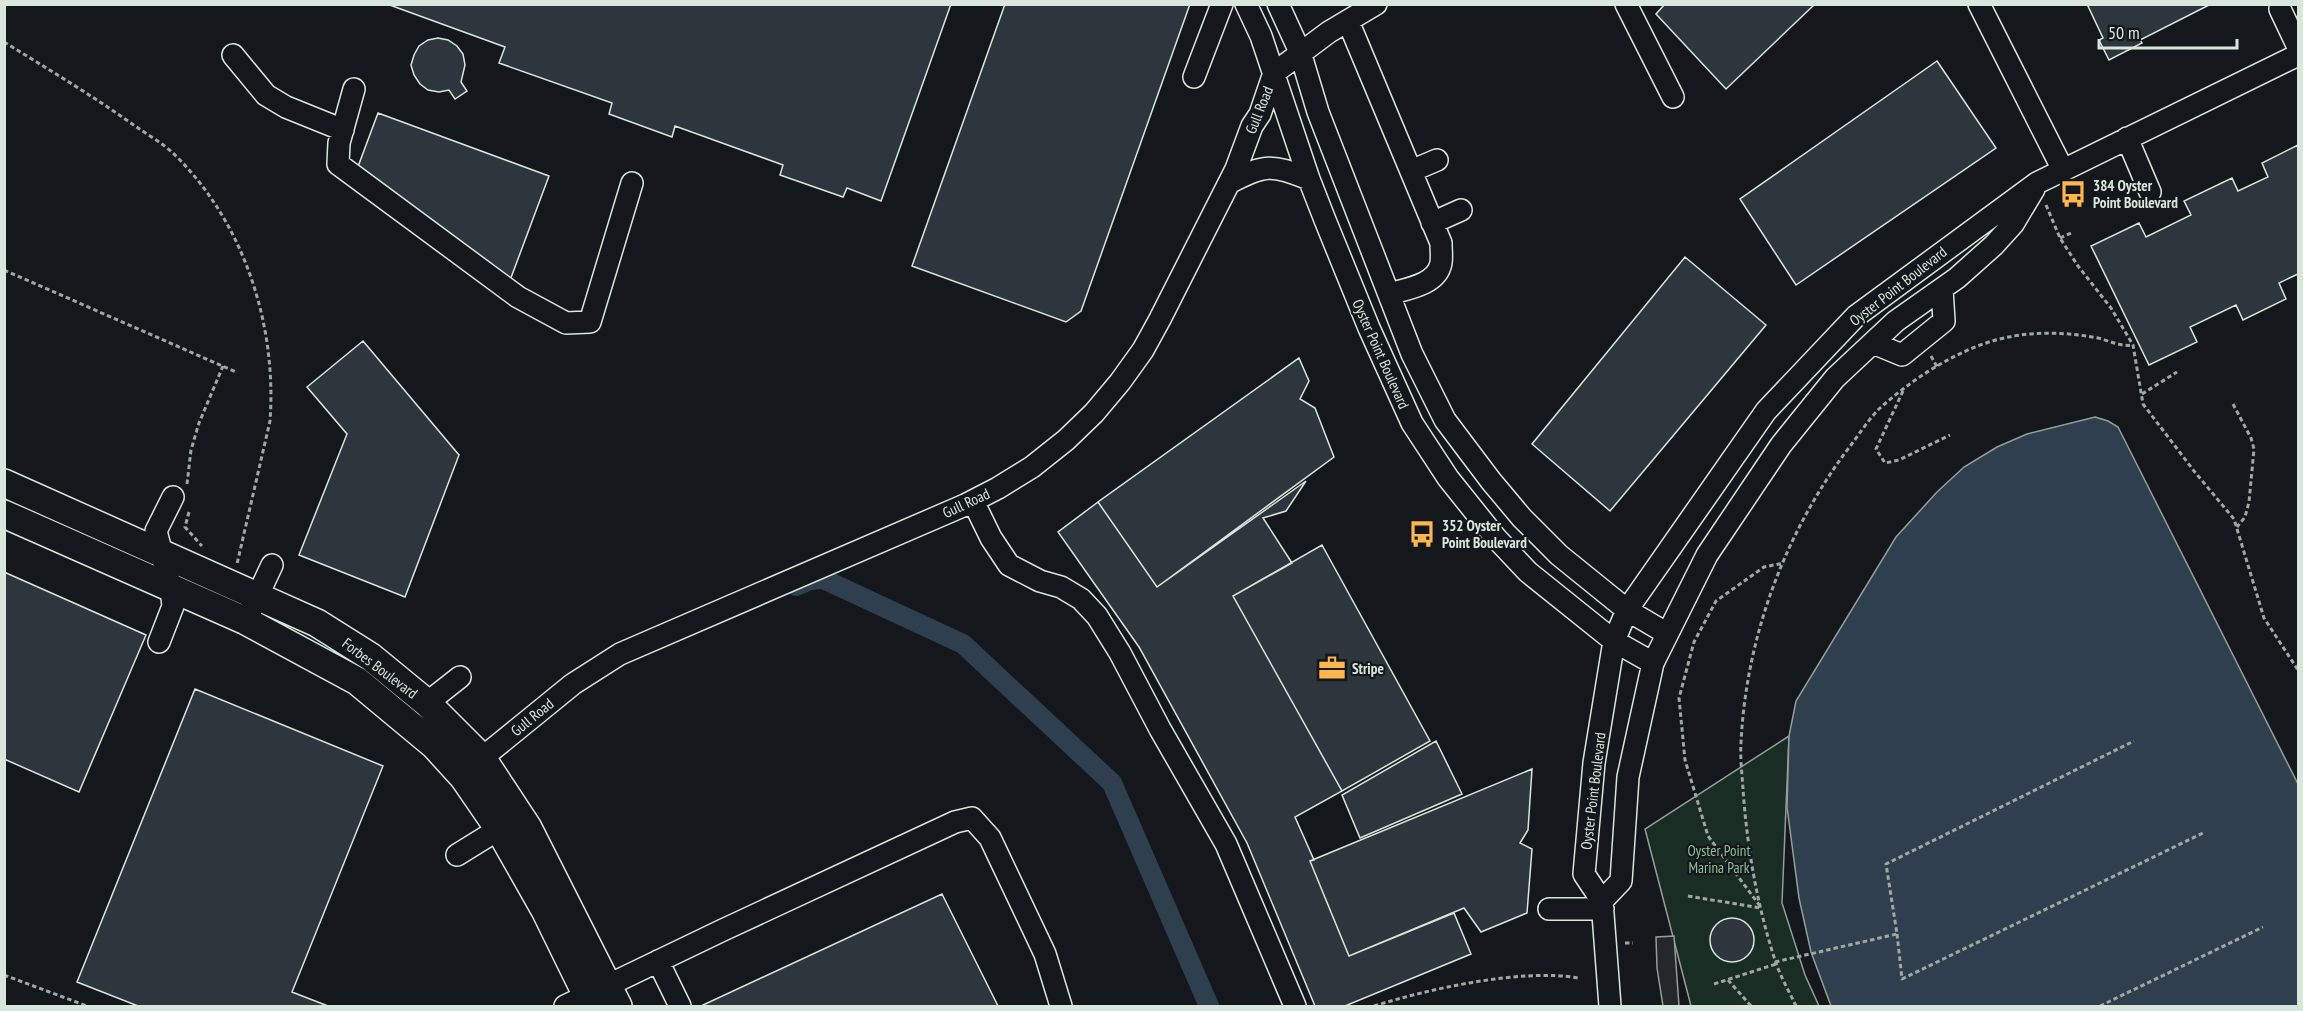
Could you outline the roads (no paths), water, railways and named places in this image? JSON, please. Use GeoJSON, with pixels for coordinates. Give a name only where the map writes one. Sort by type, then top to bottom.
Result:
{"type":"FeatureCollection","features":[{"type":"Feature","properties":{"kind":"main road","name":"Forbes Boulevard"},"geometry":{"type":"LineString","coordinates":[[4,483],[376,651],[482,758],[528,828],[556,907],[594,1000]]}},
{"type":"Feature","properties":{"kind":"main road","name":"Forbes Boulevard"},"geometry":{"type":"LineString","coordinates":[[4,514],[246,621],[357,681],[434,745],[464,778],[556,907]]}},
{"type":"Feature","properties":{"kind":"street"},"geometry":{"type":"LineString","coordinates":[[1194,77],[1222,4]]}},
{"type":"Feature","properties":{"kind":"street","name":"Oyster Point Boulevard"},"geometry":{"type":"LineString","coordinates":[[1246,4],[1261,36],[1309,179],[1412,423],[1448,478],[1496,538],[1528,572],[1614,641],[1653,663]]}},
{"type":"Feature","properties":{"kind":"street","name":"Oyster Point Boulevard"},"geometry":{"type":"LineString","coordinates":[[1278,4],[1300,52],[1318,112],[1412,354],[1445,420],[1484,473],[1522,518],[1559,555],[1628,610],[1666,633]]}},
{"type":"Feature","properties":{"kind":"street","name":"Gull Road"},"geometry":{"type":"LineString","coordinates":[[464,778],[482,758],[573,684],[620,654],[973,501],[1032,467],[1066,440],[1094,413],[1143,350],[1229,183],[1252,126],[1260,114],[1274,73],[1300,52],[1376,4]]}},
{"type":"Feature","properties":{"kind":"street"},"geometry":{"type":"LineString","coordinates":[[1626,4],[1673,97]]}},
{"type":"Feature","properties":{"kind":"street"},"geometry":{"type":"LineString","coordinates":[[1979,4],[2063,170]]}},
{"type":"Feature","properties":{"kind":"street"},"geometry":{"type":"LineString","coordinates":[[2280,9],[2298,47]]}},
{"type":"Feature","properties":{"kind":"street"},"geometry":{"type":"LineString","coordinates":[[1348,21],[1441,243],[1441,264],[1434,277],[1416,286],[1389,294]]}},
{"type":"Feature","properties":{"kind":"street"},"geometry":{"type":"LineString","coordinates":[[233,55],[266,94],[286,107],[343,130]]}},
{"type":"Feature","properties":{"kind":"street","name":"Oyster Point Boulevard"},"geometry":{"type":"LineString","coordinates":[[1610,1006],[1602,905],[1584,874],[1594,763],[1614,641],[1628,610],[1766,411],[1856,316],[2037,183],[2298,55]]}},
{"type":"Feature","properties":{"kind":"street"},"geometry":{"type":"LineString","coordinates":[[354,89],[339,142],[338,164],[518,297],[566,323],[590,322],[632,183]]}},
{"type":"Feature","properties":{"kind":"street"},"geometry":{"type":"LineString","coordinates":[[2127,138],[2150,192]]}},
{"type":"Feature","properties":{"kind":"street"},"geometry":{"type":"LineString","coordinates":[[1411,171],[1437,160]]}},
{"type":"Feature","properties":{"kind":"street"},"geometry":{"type":"LineString","coordinates":[[1229,183],[1249,172],[1270,167],[1309,179]]}},
{"type":"Feature","properties":{"kind":"street","name":"Oyster Point Boulevard"},"geometry":{"type":"LineString","coordinates":[[1602,905],[1621,881],[1628,777],[1653,663],[1707,555],[1774,454],[1835,378],[1896,321],[1942,289],[1994,245],[2013,224],[2037,183]]}},
{"type":"Feature","properties":{"kind":"street"},"geometry":{"type":"LineString","coordinates":[[1432,223],[1461,210]]}},
{"type":"Feature","properties":{"kind":"street"},"geometry":{"type":"LineString","coordinates":[[1873,343],[1902,355],[1944,321],[1942,289]]}},
{"type":"Feature","properties":{"kind":"street"},"geometry":{"type":"LineString","coordinates":[[1823,350],[1843,370]]}},
{"type":"Feature","properties":{"kind":"street"},"geometry":{"type":"LineString","coordinates":[[159,642],[173,606],[171,589],[156,531],[183,495]]}},
{"type":"Feature","properties":{"kind":"street"},"geometry":{"type":"LineString","coordinates":[[973,501],[991,538],[1009,565],[1040,581],[1061,587],[1081,599],[1097,616],[1226,844],[1295,1006]]}},
{"type":"Feature","properties":{"kind":"street"},"geometry":{"type":"LineString","coordinates":[[246,621],[272,565]]}},
{"type":"Feature","properties":{"kind":"street"},"geometry":{"type":"LineString","coordinates":[[357,681],[376,651]]}},
{"type":"Feature","properties":{"kind":"street"},"geometry":{"type":"LineString","coordinates":[[427,704],[460,677]]}},
{"type":"Feature","properties":{"kind":"street"},"geometry":{"type":"LineString","coordinates":[[594,1000],[658,961],[955,822],[972,818],[990,838],[1045,954],[1061,1006]]}},
{"type":"Feature","properties":{"kind":"street"},"geometry":{"type":"LineString","coordinates":[[457,855],[499,829]]}},
{"type":"Feature","properties":{"kind":"street"},"geometry":{"type":"LineString","coordinates":[[1549,909],[1602,905]]}},
{"type":"Feature","properties":{"kind":"street"},"geometry":{"type":"LineString","coordinates":[[658,961],[680,1006]]}},
{"type":"Feature","properties":{"kind":"water"},"geometry":{"type":"Polygon","coordinates":[[[2095,417],[2118,427],[2298,784],[2298,1006],[1831,1006],[1811,952],[1799,898],[1787,807],[1789,736],[1796,701],[1896,537],[1937,492],[1964,467],[1997,447],[2027,434],[2095,417]]]}},
{"type":"Feature","properties":{"kind":"waterway"},"geometry":{"type":"LineString","coordinates":[[796,586],[810,580],[823,579],[963,644],[1112,783],[1209,1006]]}},
{"type":"Feature","properties":{"kind":"place","name":"384 Oyster Point Boulevard"},"geometry":{"type":"Point","coordinates":[2073,194]}},
{"type":"Feature","properties":{"kind":"place","name":"352 Oyster Point Boulevard"},"geometry":{"type":"Point","coordinates":[1422,534]}},
{"type":"Feature","properties":{"kind":"place","name":"Stripe"},"geometry":{"type":"Point","coordinates":[1332,668]}},
{"type":"Feature","properties":{"kind":"park label","name":"Oyster Point Marina Park"},"geometry":{"type":"Point","coordinates":[1719,858]}}]}
